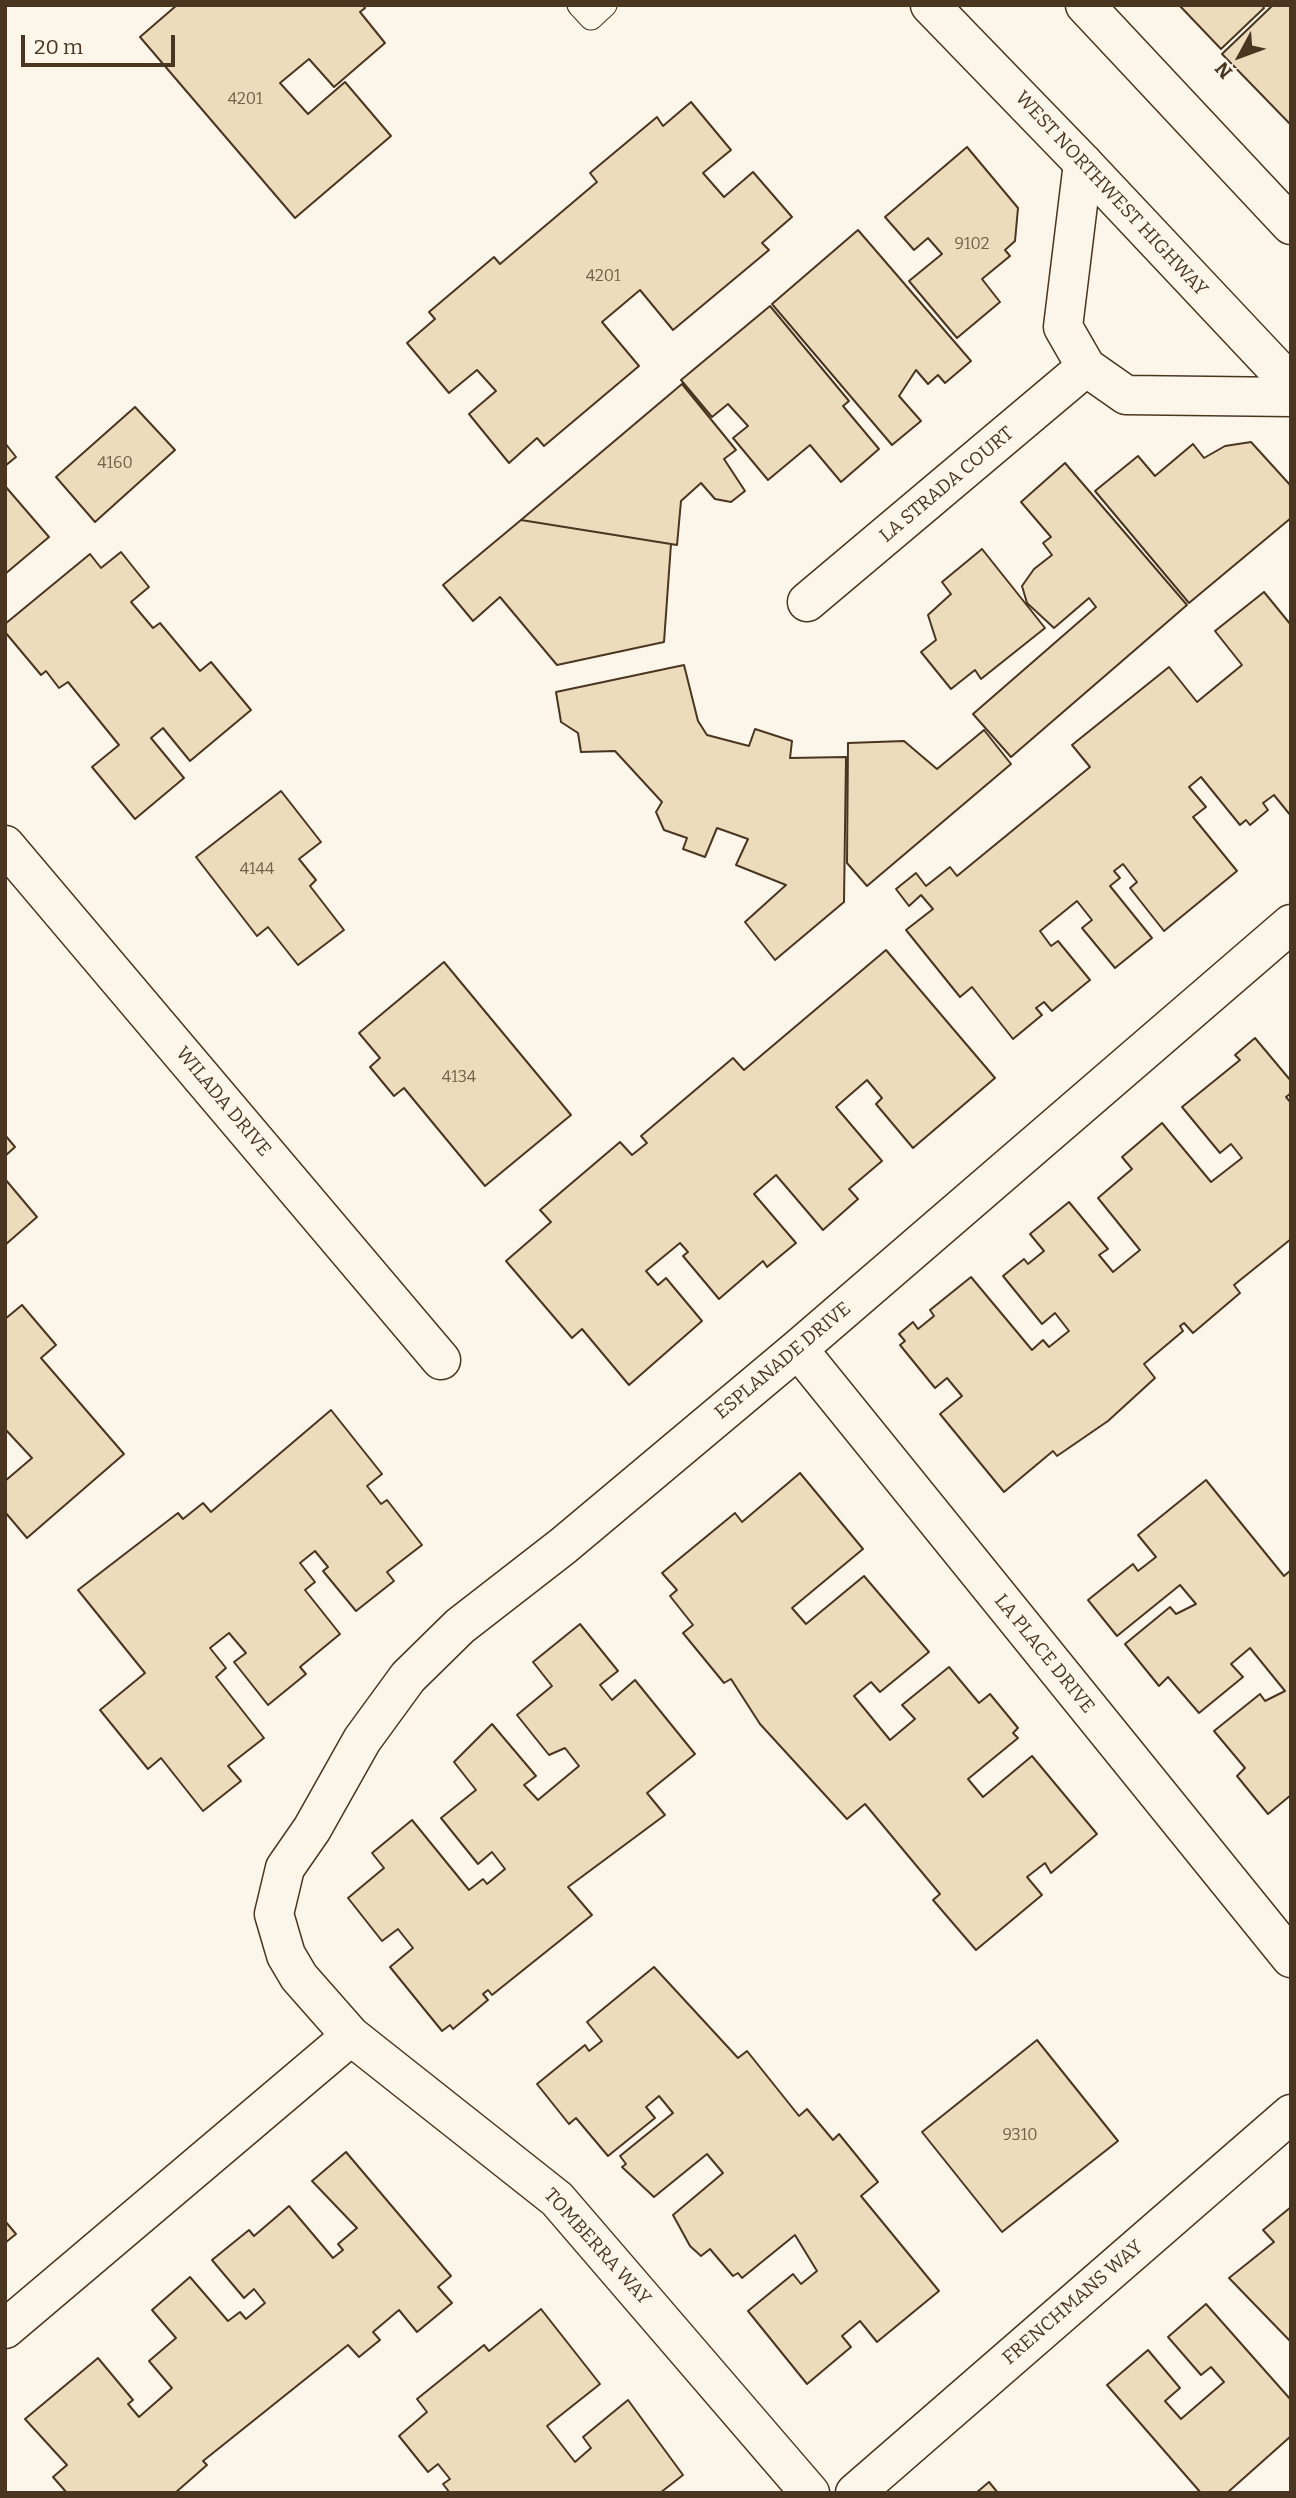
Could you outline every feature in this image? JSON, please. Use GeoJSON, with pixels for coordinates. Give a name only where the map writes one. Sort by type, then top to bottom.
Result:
{"type":"FeatureCollection","features":[{"type":"Feature","properties":{"kind":"street","name":"WEST NORTHWEST HIGHWAY"},"geometry":{"type":"LineString","coordinates":[[930,5],[1291,384]]}},
{"type":"Feature","properties":{"kind":"street"},"geometry":{"type":"LineString","coordinates":[[1085,5],[1291,225]]}},
{"type":"Feature","properties":{"kind":"street"},"geometry":{"type":"LineString","coordinates":[[1083,163],[1063,327],[1086,367],[1126,395],[1291,397]]}},
{"type":"Feature","properties":{"kind":"street","name":"LA STRADA COURT"},"geometry":{"type":"LineString","coordinates":[[807,602],[1086,367]]}},
{"type":"Feature","properties":{"kind":"street","name":"WILADA DRIVE"},"geometry":{"type":"LineString","coordinates":[[5,845],[441,1360]]}},
{"type":"Feature","properties":{"kind":"street","name":"ESPLANADE DRIVE"},"geometry":{"type":"LineString","coordinates":[[313,1829],[362,1740],[408,1677],[451,1634],[563,1546],[1286,937]]}},
{"type":"Feature","properties":{"kind":"street","name":"LA PLACE DRIVE"},"geometry":{"type":"LineString","coordinates":[[798,1349],[1291,1958]]}},
{"type":"Feature","properties":{"kind":"street","name":"TOMBERRA WAY"},"geometry":{"type":"LineString","coordinates":[[313,1829],[285,1868],[274,1914],[286,1955],[299,1977],[351,2036],[558,2199],[810,2493]]}},
{"type":"Feature","properties":{"kind":"street"},"geometry":{"type":"LineString","coordinates":[[5,2329],[351,2036]]}},
{"type":"Feature","properties":{"kind":"street","name":"FRENCHMANS WAY"},"geometry":{"type":"LineString","coordinates":[[855,2493],[1291,2114]]}},
{"type":"Feature","properties":{"kind":"lane"},"geometry":{"type":"LineString","coordinates":[[579,5],[591,18],[605,5]]}},
{"type":"Feature","properties":{"kind":"building"},"geometry":{"type":"Polygon","coordinates":[[[177,5],[363,5],[365,8],[360,12],[385,43],[334,87],[309,59],[280,83],[308,114],[345,82],[391,136],[295,218],[140,37],[177,5]]]}},
{"type":"Feature","properties":{"kind":"building"},"geometry":{"type":"Polygon","coordinates":[[[1179,5],[1262,5],[1264,8],[1221,49],[1179,5]]]}},
{"type":"Feature","properties":{"kind":"building"},"geometry":{"type":"Polygon","coordinates":[[[1273,5],[1291,5],[1291,125],[1222,54],[1273,5]]]}},
{"type":"Feature","properties":{"kind":"building"},"geometry":{"type":"Polygon","coordinates":[[[691,102],[731,150],[703,173],[724,197],[753,172],[792,217],[762,243],[769,250],[673,330],[640,290],[602,322],[639,366],[544,446],[537,438],[509,463],[469,414],[496,391],[477,370],[449,393],[407,343],[435,319],[429,312],[494,257],[500,264],[597,182],[590,173],[657,117],[663,126],[691,102]]]}},
{"type":"Feature","properties":{"kind":"building"},"geometry":{"type":"Polygon","coordinates":[[[967,147],[1018,208],[1015,241],[1005,250],[1010,256],[982,279],[1000,302],[957,338],[909,281],[942,254],[928,238],[914,250],[885,217],[967,147]]]}},
{"type":"Feature","properties":{"kind":"building"},"geometry":{"type":"Polygon","coordinates":[[[858,230],[971,361],[945,383],[938,375],[928,384],[916,370],[899,396],[921,421],[892,445],[772,304],[858,230]]]}},
{"type":"Feature","properties":{"kind":"building"},"geometry":{"type":"Polygon","coordinates":[[[770,306],[849,401],[843,406],[879,449],[841,482],[810,445],[768,480],[733,438],[748,426],[728,404],[712,417],[681,380],[770,306]]]}},
{"type":"Feature","properties":{"kind":"building"},"geometry":{"type":"Polygon","coordinates":[[[682,384],[736,450],[724,459],[745,491],[731,502],[715,499],[701,483],[681,501],[677,545],[521,520],[682,384]]]}},
{"type":"Feature","properties":{"kind":"building"},"geometry":{"type":"Polygon","coordinates":[[[135,407],[175,450],[95,522],[56,477],[135,407]]]}},
{"type":"Feature","properties":{"kind":"building"},"geometry":{"type":"Polygon","coordinates":[[[1251,442],[1291,486],[1291,518],[1189,603],[1095,491],[1138,456],[1155,476],[1193,444],[1204,458],[1225,446],[1251,442]]]}},
{"type":"Feature","properties":{"kind":"building"},"geometry":{"type":"Polygon","coordinates":[[[5,443],[16,457],[5,466],[5,443]]]}},
{"type":"Feature","properties":{"kind":"building"},"geometry":{"type":"Polygon","coordinates":[[[1065,463],[1187,605],[1011,757],[973,714],[1096,607],[1089,598],[1054,628],[1027,603],[1022,586],[1034,569],[1052,555],[1043,543],[1051,537],[1021,502],[1065,463]]]}},
{"type":"Feature","properties":{"kind":"building"},"geometry":{"type":"Polygon","coordinates":[[[5,486],[49,537],[5,574],[5,486]]]}},
{"type":"Feature","properties":{"kind":"building"},"geometry":{"type":"Polygon","coordinates":[[[521,520],[671,544],[664,642],[557,665],[500,597],[473,621],[443,585],[521,520]]]}},
{"type":"Feature","properties":{"kind":"building"},"geometry":{"type":"Polygon","coordinates":[[[982,549],[1045,628],[981,679],[975,670],[951,689],[921,652],[936,640],[928,615],[951,594],[942,582],[982,549]]]}},
{"type":"Feature","properties":{"kind":"building"},"geometry":{"type":"Polygon","coordinates":[[[121,552],[149,587],[131,602],[153,628],[160,623],[200,671],[211,662],[251,710],[190,761],[163,728],[151,738],[184,778],[135,819],[92,767],[119,745],[68,682],[59,688],[46,671],[41,675],[5,632],[5,624],[90,554],[101,568],[121,552]]]}},
{"type":"Feature","properties":{"kind":"building"},"geometry":{"type":"Polygon","coordinates":[[[1264,592],[1291,625],[1291,816],[1274,795],[1263,803],[1268,810],[1250,825],[1246,820],[1240,825],[1201,777],[1189,787],[1206,807],[1193,817],[1237,871],[1164,931],[1130,888],[1137,882],[1123,864],[1114,871],[1120,878],[1110,886],[1152,938],[1115,968],[1082,928],[1092,920],[1077,901],[1040,931],[1051,946],[1058,941],[1090,980],[1052,1011],[1044,1002],[1036,1008],[1042,1015],[1013,1039],[972,987],[960,997],[906,930],[933,909],[921,895],[909,906],[896,889],[916,873],[926,886],[950,867],[957,876],[1090,767],[1072,745],[1169,667],[1197,702],[1242,665],[1215,631],[1264,592]]]}},
{"type":"Feature","properties":{"kind":"building"},"geometry":{"type":"Polygon","coordinates":[[[684,665],[698,721],[707,735],[749,746],[755,729],[792,741],[790,758],[846,757],[844,902],[775,960],[745,922],[786,885],[736,865],[748,839],[717,828],[705,857],[683,849],[687,838],[664,830],[656,812],[662,802],[615,751],[581,752],[578,733],[561,722],[556,692],[684,665]]]}},
{"type":"Feature","properties":{"kind":"building"},"geometry":{"type":"Polygon","coordinates":[[[984,730],[1011,764],[867,886],[847,863],[848,743],[904,741],[937,769],[984,730]]]}},
{"type":"Feature","properties":{"kind":"building"},"geometry":{"type":"Polygon","coordinates":[[[281,791],[321,842],[299,859],[316,880],[310,886],[344,930],[298,965],[268,927],[257,936],[196,857],[281,791]]]}},
{"type":"Feature","properties":{"kind":"building"},"geometry":{"type":"Polygon","coordinates":[[[886,950],[995,1078],[913,1148],[876,1104],[882,1098],[867,1080],[836,1107],[882,1161],[849,1189],[858,1199],[823,1230],[776,1175],[754,1194],[796,1243],[767,1267],[763,1261],[719,1299],[683,1256],[688,1252],[680,1243],[646,1271],[658,1285],[666,1278],[702,1321],[629,1385],[582,1329],[572,1338],[506,1261],[551,1222],[540,1210],[620,1142],[632,1155],[647,1143],[641,1136],[733,1058],[744,1070],[886,950]]]}},
{"type":"Feature","properties":{"kind":"building"},"geometry":{"type":"Polygon","coordinates":[[[444,962],[571,1115],[485,1186],[404,1088],[394,1096],[370,1067],[380,1058],[359,1033],[444,962]]]}},
{"type":"Feature","properties":{"kind":"building"},"geometry":{"type":"Polygon","coordinates":[[[1255,1038],[1291,1081],[1291,1093],[1286,1097],[1291,1103],[1291,1239],[1234,1285],[1240,1293],[1193,1333],[1184,1323],[1180,1326],[1183,1331],[1144,1364],[1155,1378],[1108,1421],[1057,1456],[1053,1451],[1004,1492],[940,1414],[962,1396],[947,1378],[935,1388],[900,1345],[905,1341],[899,1334],[913,1322],[918,1329],[934,1316],[930,1310],[971,1277],[1032,1350],[1043,1340],[1049,1347],[1069,1331],[1055,1313],[1042,1324],[1003,1276],[1024,1259],[1028,1264],[1044,1251],[1030,1234],[1069,1202],[1108,1249],[1099,1255],[1113,1272],[1140,1250],[1098,1198],[1132,1169],[1122,1157],[1162,1123],[1211,1182],[1242,1158],[1231,1144],[1220,1153],[1182,1107],[1240,1060],[1235,1055],[1255,1038]]]}},
{"type":"Feature","properties":{"kind":"building"},"geometry":{"type":"Polygon","coordinates":[[[5,1135],[15,1147],[5,1156],[5,1135]]]}},
{"type":"Feature","properties":{"kind":"building"},"geometry":{"type":"Polygon","coordinates":[[[5,1179],[37,1217],[5,1245],[5,1179]]]}},
{"type":"Feature","properties":{"kind":"building"},"geometry":{"type":"Polygon","coordinates":[[[22,1305],[56,1345],[41,1358],[124,1454],[27,1538],[5,1512],[5,1481],[32,1458],[5,1429],[5,1319],[22,1305]]]}},
{"type":"Feature","properties":{"kind":"building"},"geometry":{"type":"Polygon","coordinates":[[[331,1410],[382,1474],[367,1486],[381,1504],[387,1500],[422,1545],[387,1572],[394,1581],[356,1611],[323,1571],[328,1567],[315,1551],[300,1563],[315,1582],[305,1590],[340,1634],[300,1667],[306,1674],[268,1705],[234,1662],[246,1653],[229,1633],[210,1648],[226,1668],[216,1677],[264,1738],[228,1766],[241,1781],[203,1811],[161,1758],[148,1769],[100,1710],[145,1673],[78,1590],[178,1513],[183,1519],[203,1503],[211,1512],[331,1410]]]}},
{"type":"Feature","properties":{"kind":"building"},"geometry":{"type":"Polygon","coordinates":[[[800,1473],[863,1549],[792,1608],[806,1624],[864,1576],[929,1652],[880,1692],[871,1682],[854,1696],[890,1740],[915,1719],[902,1705],[949,1667],[979,1703],[990,1694],[1018,1728],[1013,1733],[1018,1738],[968,1779],[983,1797],[1032,1756],[1097,1834],[1051,1873],[1045,1863],[1027,1877],[1042,1895],[976,1950],[933,1900],[940,1894],[865,1804],[847,1819],[760,1724],[731,1679],[724,1683],[683,1633],[693,1625],[670,1596],[677,1590],[662,1573],[735,1513],[742,1522],[800,1473]]]}},
{"type":"Feature","properties":{"kind":"building"},"geometry":{"type":"Polygon","coordinates":[[[1206,1480],[1284,1576],[1291,1570],[1291,1795],[1268,1814],[1237,1776],[1245,1768],[1214,1731],[1260,1694],[1265,1701],[1285,1691],[1250,1648],[1231,1664],[1243,1677],[1199,1713],[1168,1677],[1159,1686],[1125,1644],[1170,1607],[1176,1614],[1196,1604],[1180,1585],[1117,1636],[1088,1600],[1133,1564],[1138,1571],[1156,1557],[1138,1535],[1206,1480]]]}},
{"type":"Feature","properties":{"kind":"building"},"geometry":{"type":"Polygon","coordinates":[[[580,1624],[618,1671],[600,1685],[612,1700],[635,1680],[695,1754],[647,1793],[665,1815],[568,1887],[592,1915],[492,1995],[488,1990],[483,1994],[488,2000],[453,2029],[450,2025],[442,2031],[390,1967],[413,1948],[398,1929],[382,1941],[348,1898],[384,1868],[372,1853],[412,1820],[469,1890],[483,1879],[487,1884],[505,1869],[492,1852],[478,1864],[441,1818],[476,1790],[454,1762],[492,1724],[536,1776],[524,1785],[538,1800],[579,1766],[565,1748],[549,1755],[517,1715],[552,1686],[533,1662],[580,1624]]]}},
{"type":"Feature","properties":{"kind":"building"},"geometry":{"type":"Polygon","coordinates":[[[654,1967],[738,2058],[747,2051],[799,2116],[807,2109],[833,2140],[839,2134],[878,2182],[861,2196],[939,2291],[877,2342],[860,2321],[842,2336],[851,2347],[807,2384],[748,2311],[793,2274],[801,2284],[817,2271],[795,2235],[742,2278],[738,2273],[733,2276],[710,2249],[701,2256],[690,2246],[673,2215],[723,2173],[707,2154],[654,2197],[622,2167],[626,2164],[620,2156],[673,2113],[659,2096],[646,2107],[655,2118],[608,2156],[576,2118],[569,2124],[537,2084],[585,2045],[589,2051],[602,2041],[587,2022],[654,1967]]]}},
{"type":"Feature","properties":{"kind":"building"},"geometry":{"type":"Polygon","coordinates":[[[1037,2040],[1118,2141],[1002,2232],[922,2132],[1037,2040]]]}},
{"type":"Feature","properties":{"kind":"building"},"geometry":{"type":"Polygon","coordinates":[[[346,2152],[451,2276],[438,2287],[452,2303],[417,2332],[399,2310],[373,2332],[380,2340],[359,2357],[348,2345],[203,2461],[207,2465],[175,2493],[67,2493],[53,2477],[67,2465],[25,2419],[98,2358],[133,2400],[128,2404],[139,2417],[172,2388],[149,2361],[176,2338],[152,2310],[190,2277],[228,2321],[240,2312],[246,2319],[265,2303],[254,2289],[244,2298],[212,2260],[249,2230],[254,2236],[289,2206],[333,2258],[343,2250],[338,2244],[357,2228],[312,2181],[346,2152]]]}},
{"type":"Feature","properties":{"kind":"building"},"geometry":{"type":"Polygon","coordinates":[[[1291,2207],[1291,2342],[1229,2278],[1274,2242],[1263,2230],[1291,2207]]]}},
{"type":"Feature","properties":{"kind":"building"},"geometry":{"type":"Polygon","coordinates":[[[5,2221],[16,2234],[5,2243],[5,2221]]]}},
{"type":"Feature","properties":{"kind":"building"},"geometry":{"type":"Polygon","coordinates":[[[1206,2304],[1291,2400],[1291,2436],[1227,2493],[1201,2493],[1107,2385],[1148,2350],[1180,2388],[1165,2401],[1181,2419],[1224,2382],[1211,2367],[1201,2375],[1168,2337],[1206,2304]]]}},
{"type":"Feature","properties":{"kind":"building"},"geometry":{"type":"Polygon","coordinates":[[[541,2309],[600,2384],[547,2426],[575,2462],[591,2448],[583,2437],[628,2400],[683,2475],[660,2493],[450,2493],[443,2484],[450,2479],[438,2464],[428,2472],[399,2436],[427,2412],[417,2399],[484,2345],[489,2351],[541,2309]]]}},
{"type":"Feature","properties":{"kind":"building"},"geometry":{"type":"Polygon","coordinates":[[[989,2482],[998,2493],[976,2493],[989,2482]]]}}]}
